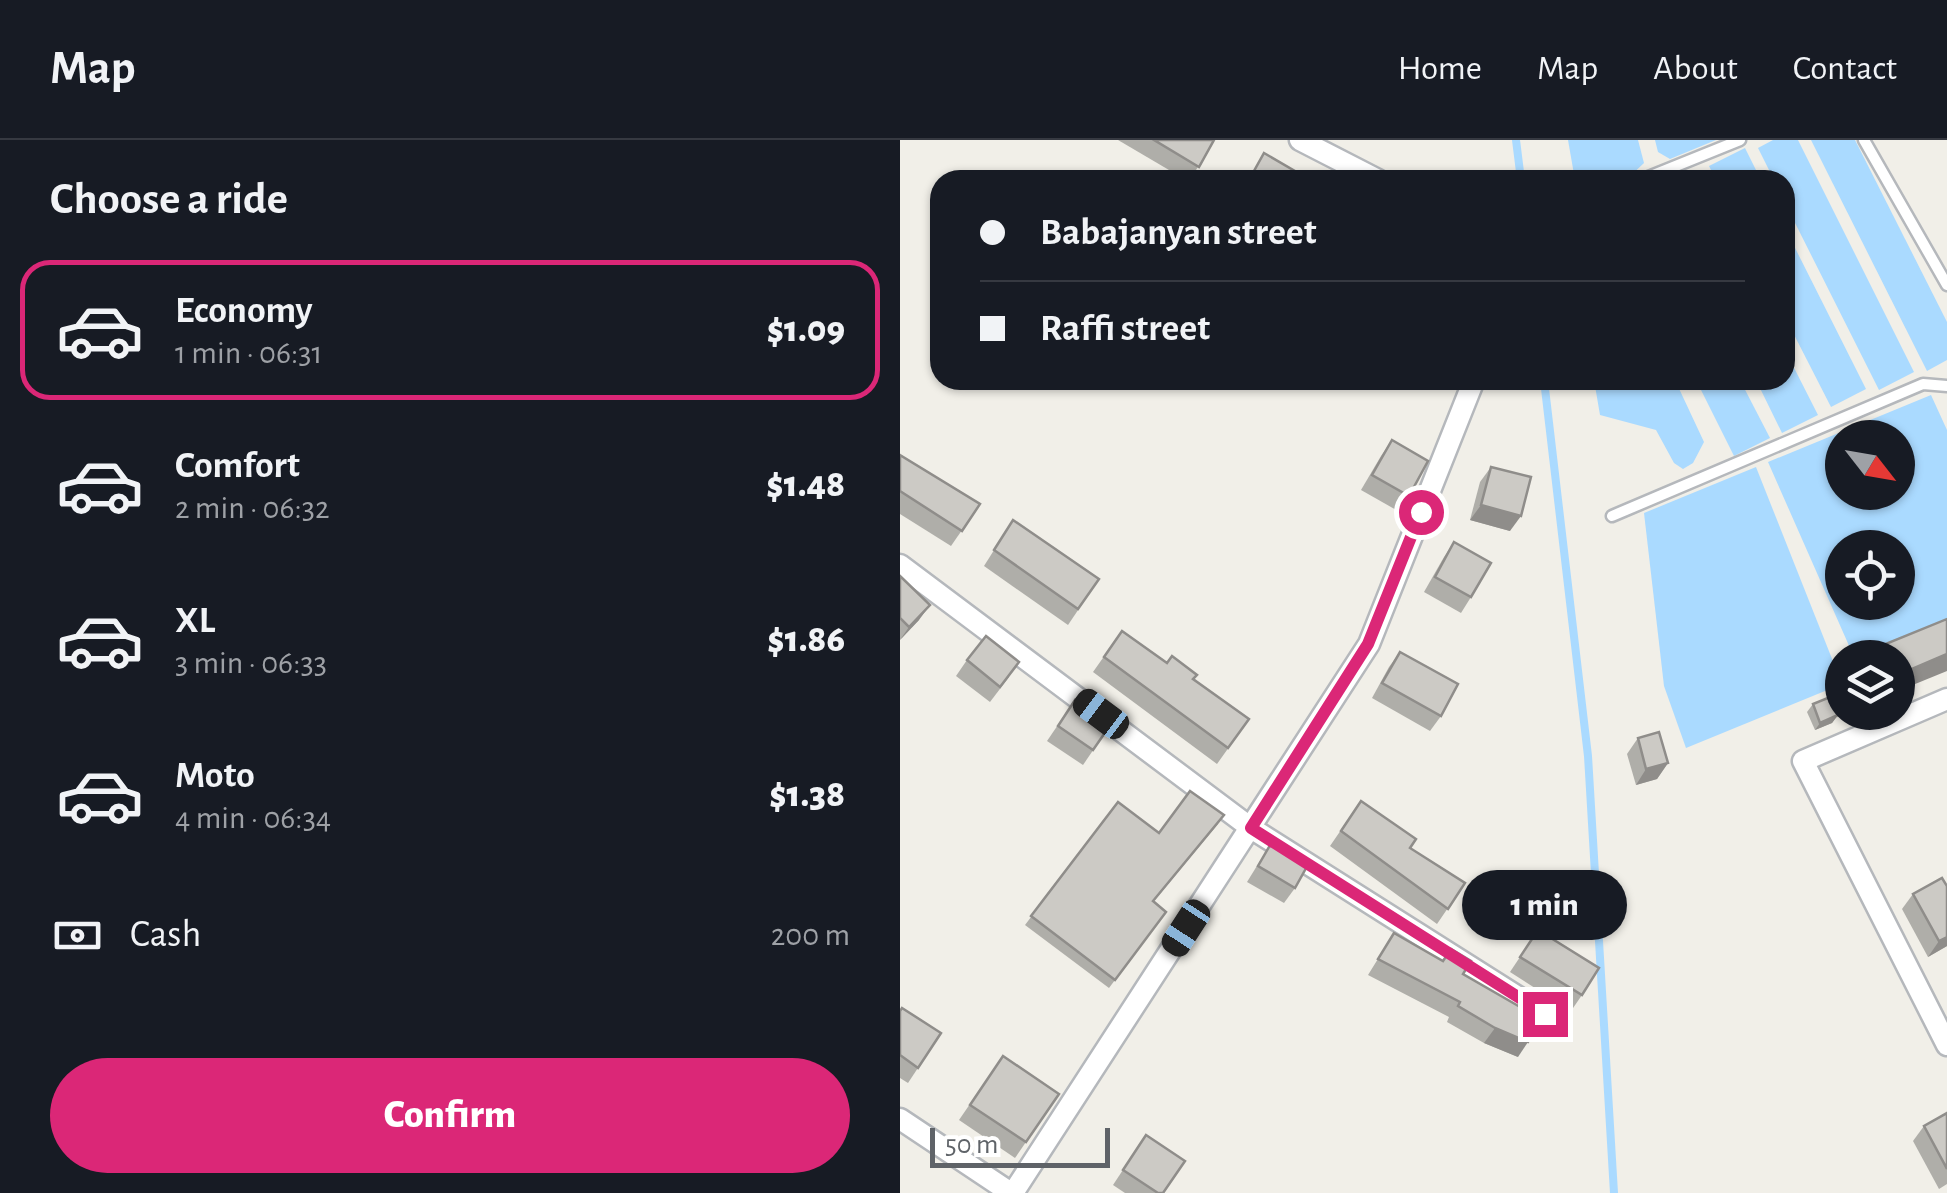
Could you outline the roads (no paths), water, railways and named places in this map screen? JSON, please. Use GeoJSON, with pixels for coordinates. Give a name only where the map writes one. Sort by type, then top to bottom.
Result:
{"type":"FeatureCollection","features":[{"type":"Feature","properties":{"kind":"street"},"geometry":{"type":"LineString","coordinates":[[1300,140],[1358,170]]}},
{"type":"Feature","properties":{"kind":"street"},"geometry":{"type":"LineString","coordinates":[[900,1119],[1012,1193],[1368,644],[1470,390]]}},
{"type":"Feature","properties":{"kind":"street"},"geometry":{"type":"LineString","coordinates":[[900,565],[1251,828],[1545,1014]]}},
{"type":"Feature","properties":{"kind":"street"},"geometry":{"type":"LineString","coordinates":[[1947,698],[1803,761],[1947,1045]]}},
{"type":"Feature","properties":{"kind":"lane"},"geometry":{"type":"LineString","coordinates":[[1666,170],[1740,140]]}},
{"type":"Feature","properties":{"kind":"lane"},"geometry":{"type":"LineString","coordinates":[[1864,140],[1947,285]]}},
{"type":"Feature","properties":{"kind":"lane"},"geometry":{"type":"LineString","coordinates":[[1612,516],[1923,384],[1947,386]]}},
{"type":"Feature","properties":{"kind":"water"},"geometry":{"type":"Polygon","coordinates":[[[1568,140],[1638,140],[1644,163],[1637,170],[1573,170],[1568,140]]]}},
{"type":"Feature","properties":{"kind":"water"},"geometry":{"type":"Polygon","coordinates":[[[1655,140],[1716,140],[1670,159],[1658,152],[1655,140]]]}},
{"type":"Feature","properties":{"kind":"water"},"geometry":{"type":"Polygon","coordinates":[[[1773,140],[1798,140],[1914,372],[1879,390],[1795,223],[1795,170],[1769,170],[1758,148],[1773,140]]]}},
{"type":"Feature","properties":{"kind":"water"},"geometry":{"type":"Polygon","coordinates":[[[1811,140],[1855,140],[1947,322],[1947,360],[1927,371],[1811,140]]]}},
{"type":"Feature","properties":{"kind":"water"},"geometry":{"type":"Polygon","coordinates":[[[1745,148],[1756,170],[1711,170],[1709,166],[1745,148]]]}},
{"type":"Feature","properties":{"kind":"water"},"geometry":{"type":"Polygon","coordinates":[[[1795,248],[1866,389],[1831,407],[1795,337],[1795,248]]]}},
{"type":"Feature","properties":{"kind":"water"},"geometry":{"type":"Polygon","coordinates":[[[1795,370],[1818,415],[1782,433],[1761,390],[1795,390],[1795,370]]]}},
{"type":"Feature","properties":{"kind":"water"},"geometry":{"type":"Polygon","coordinates":[[[1596,390],[1680,390],[1704,442],[1693,463],[1683,469],[1674,463],[1656,430],[1600,415],[1596,390]]]}},
{"type":"Feature","properties":{"kind":"water"},"geometry":{"type":"Polygon","coordinates":[[[1701,390],[1745,390],[1770,438],[1734,456],[1701,390]]]}},
{"type":"Feature","properties":{"kind":"water"},"geometry":{"type":"Polygon","coordinates":[[[1931,395],[1947,430],[1947,623],[1900,640],[1847,640],[1838,620],[1915,620],[1915,530],[1825,530],[1825,591],[1768,462],[1825,439],[1825,510],[1915,510],[1915,420],[1870,420],[1931,395]]]}},
{"type":"Feature","properties":{"kind":"water"},"geometry":{"type":"Polygon","coordinates":[[[1756,467],[1825,641],[1825,691],[1686,748],[1664,686],[1644,513],[1756,467]]]}},
{"type":"Feature","properties":{"kind":"waterway"},"geometry":{"type":"LineString","coordinates":[[1516,140],[1520,170]]}},
{"type":"Feature","properties":{"kind":"waterway"},"geometry":{"type":"LineString","coordinates":[[1545,390],[1588,756],[1614,1193]]}}]}
